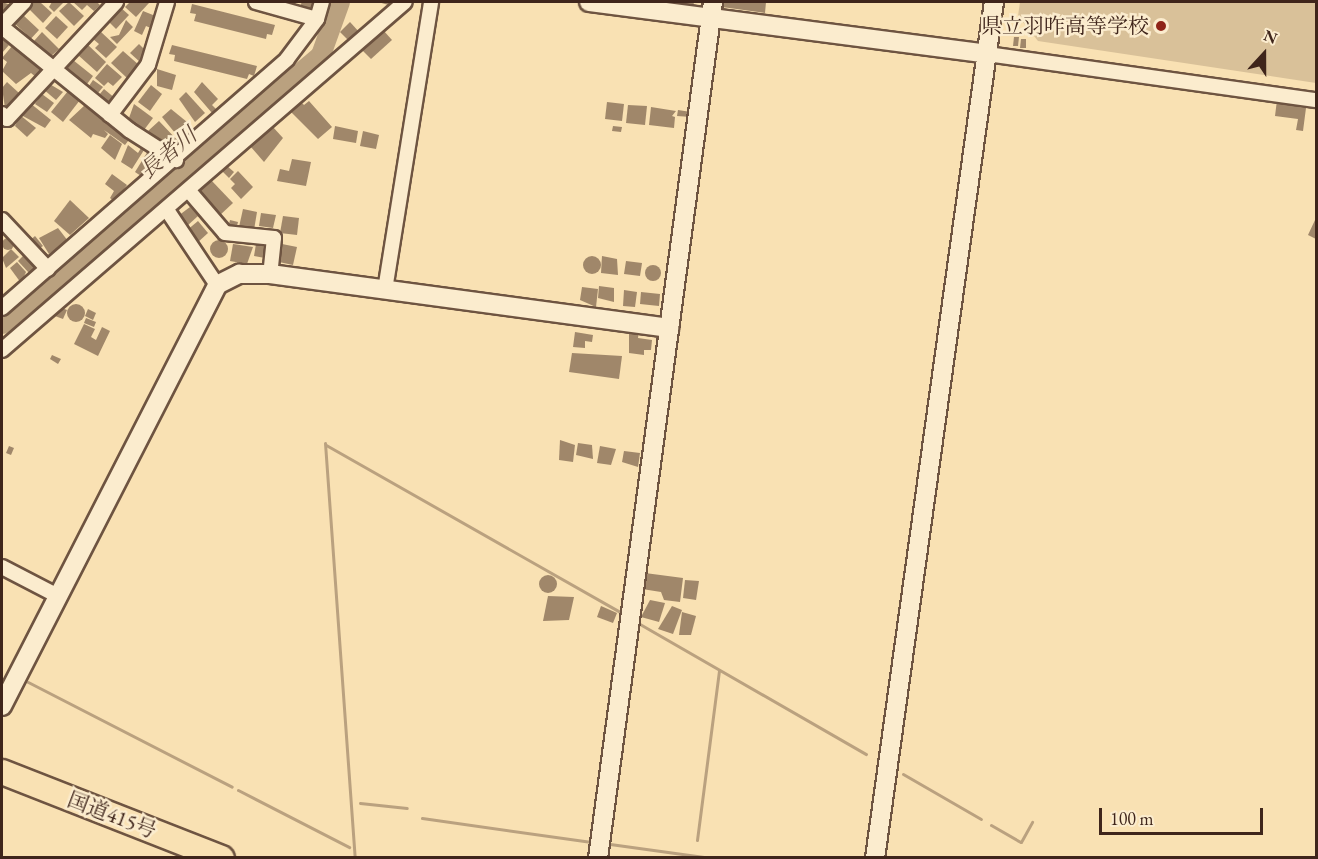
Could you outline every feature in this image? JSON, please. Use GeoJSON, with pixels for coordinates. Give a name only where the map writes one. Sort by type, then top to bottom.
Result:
{"type":"FeatureCollection","features":[{"type":"Feature","properties":{"kind":"highway","name":"国道415号"},"geometry":{"type":"LineString","coordinates":[[2,772],[222,858]]}},
{"type":"Feature","properties":{"kind":"street"},"geometry":{"type":"LineString","coordinates":[[24,2],[2,26],[52,71],[110,115],[176,160]]}},
{"type":"Feature","properties":{"kind":"street"},"geometry":{"type":"LineString","coordinates":[[2,114],[7,119],[116,2]]}},
{"type":"Feature","properties":{"kind":"street"},"geometry":{"type":"LineString","coordinates":[[110,115],[148,65],[168,2]]}},
{"type":"Feature","properties":{"kind":"street"},"geometry":{"type":"LineString","coordinates":[[256,2],[317,19]]}},
{"type":"Feature","properties":{"kind":"street"},"geometry":{"type":"LineString","coordinates":[[2,308],[176,160],[287,59],[317,19],[322,2]]}},
{"type":"Feature","properties":{"kind":"street"},"geometry":{"type":"LineString","coordinates":[[2,350],[189,191],[405,2]]}},
{"type":"Feature","properties":{"kind":"street"},"geometry":{"type":"LineString","coordinates":[[385,290],[431,2]]}},
{"type":"Feature","properties":{"kind":"street"},"geometry":{"type":"LineString","coordinates":[[589,2],[711,10],[987,54],[1317,100]]}},
{"type":"Feature","properties":{"kind":"street"},"geometry":{"type":"LineString","coordinates":[[875,858],[994,2]]}},
{"type":"Feature","properties":{"kind":"street"},"geometry":{"type":"LineString","coordinates":[[598,858],[711,10]]}},
{"type":"Feature","properties":{"kind":"street"},"geometry":{"type":"LineString","coordinates":[[189,191],[225,233],[274,238],[270,274]]}},
{"type":"Feature","properties":{"kind":"street"},"geometry":{"type":"LineString","coordinates":[[166,210],[217,285]]}},
{"type":"Feature","properties":{"kind":"street"},"geometry":{"type":"LineString","coordinates":[[2,220],[48,269]]}},
{"type":"Feature","properties":{"kind":"street"},"geometry":{"type":"LineString","coordinates":[[2,706],[217,285],[239,274],[270,274],[669,328]]}},
{"type":"Feature","properties":{"kind":"street"},"geometry":{"type":"LineString","coordinates":[[2,567],[58,597]]}},
{"type":"Feature","properties":{"kind":"shaded area","name":"県立羽咋高等学校"},"geometry":{"type":"Polygon","coordinates":[[[1020,2],[1316,2],[1316,83],[1038,41],[1018,16],[1020,2]]]}},
{"type":"Feature","properties":{"kind":"building"},"geometry":{"type":"Polygon","coordinates":[[[2,2],[14,6],[5,16],[2,13],[2,2]]]}},
{"type":"Feature","properties":{"kind":"building"},"geometry":{"type":"Polygon","coordinates":[[[32,2],[40,2],[52,13],[43,23],[27,7],[32,2]]]}},
{"type":"Feature","properties":{"kind":"building"},"geometry":{"type":"Polygon","coordinates":[[[52,2],[64,2],[54,12],[49,7],[52,2]]]}},
{"type":"Feature","properties":{"kind":"building"},"geometry":{"type":"Polygon","coordinates":[[[69,2],[84,16],[74,26],[59,11],[69,2]]]}},
{"type":"Feature","properties":{"kind":"building"},"geometry":{"type":"Polygon","coordinates":[[[73,2],[97,2],[100,5],[94,11],[87,5],[82,10],[73,2]]]}},
{"type":"Feature","properties":{"kind":"building"},"geometry":{"type":"Polygon","coordinates":[[[130,2],[149,3],[136,17],[125,7],[130,2]]]}},
{"type":"Feature","properties":{"kind":"building"},"geometry":{"type":"Polygon","coordinates":[[[302,2],[313,2],[311,9],[300,6],[302,2]]]}},
{"type":"Feature","properties":{"kind":"building"},"geometry":{"type":"Polygon","coordinates":[[[378,2],[393,2],[392,6],[378,2]]]}},
{"type":"Feature","properties":{"kind":"building"},"geometry":{"type":"Polygon","coordinates":[[[667,2],[694,2],[693,7],[667,2]]]}},
{"type":"Feature","properties":{"kind":"building"},"geometry":{"type":"Polygon","coordinates":[[[723,2],[766,2],[765,13],[722,7],[723,2]]]}},
{"type":"Feature","properties":{"kind":"building"},"geometry":{"type":"Polygon","coordinates":[[[192,4],[275,25],[272,35],[267,34],[266,39],[194,21],[196,14],[190,13],[192,4]]]}},
{"type":"Feature","properties":{"kind":"building"},"geometry":{"type":"Polygon","coordinates":[[[120,7],[129,15],[116,29],[108,21],[120,7]]]}},
{"type":"Feature","properties":{"kind":"building"},"geometry":{"type":"Polygon","coordinates":[[[143,11],[158,17],[153,29],[146,26],[142,35],[134,31],[143,11]]]}},
{"type":"Feature","properties":{"kind":"building"},"geometry":{"type":"Polygon","coordinates":[[[22,14],[39,30],[27,43],[21,39],[26,34],[13,22],[22,14]]]}},
{"type":"Feature","properties":{"kind":"building"},"geometry":{"type":"Polygon","coordinates":[[[56,16],[68,27],[57,39],[45,28],[56,16]]]}},
{"type":"Feature","properties":{"kind":"building"},"geometry":{"type":"Polygon","coordinates":[[[126,20],[133,27],[117,44],[110,37],[119,35],[126,20]]]}},
{"type":"Feature","properties":{"kind":"building"},"geometry":{"type":"Polygon","coordinates":[[[350,22],[360,33],[350,42],[340,32],[350,22]]]}},
{"type":"Feature","properties":{"kind":"building"},"geometry":{"type":"Polygon","coordinates":[[[383,30],[392,40],[371,59],[361,49],[383,30]]]}},
{"type":"Feature","properties":{"kind":"building"},"geometry":{"type":"Polygon","coordinates":[[[100,31],[117,47],[106,58],[95,48],[99,44],[93,39],[100,31]]]}},
{"type":"Feature","properties":{"kind":"building"},"geometry":{"type":"Polygon","coordinates":[[[42,32],[59,49],[50,57],[34,41],[42,32]]]}},
{"type":"Feature","properties":{"kind":"building"},"geometry":{"type":"Polygon","coordinates":[[[2,37],[9,45],[2,53],[2,37]]]}},
{"type":"Feature","properties":{"kind":"building"},"geometry":{"type":"Polygon","coordinates":[[[1014,37],[1019,37],[1018,46],[1013,46],[1014,37]]]}},
{"type":"Feature","properties":{"kind":"building"},"geometry":{"type":"Polygon","coordinates":[[[1021,39],[1026,39],[1026,48],[1020,48],[1021,39]]]}},
{"type":"Feature","properties":{"kind":"building"},"geometry":{"type":"Polygon","coordinates":[[[87,44],[106,62],[97,72],[78,55],[87,44]]]}},
{"type":"Feature","properties":{"kind":"building"},"geometry":{"type":"Polygon","coordinates":[[[139,44],[148,53],[140,62],[130,53],[139,44]]]}},
{"type":"Feature","properties":{"kind":"building"},"geometry":{"type":"Polygon","coordinates":[[[13,45],[43,72],[37,78],[31,73],[16,84],[2,71],[7,62],[2,58],[13,45]]]}},
{"type":"Feature","properties":{"kind":"building"},"geometry":{"type":"Polygon","coordinates":[[[172,45],[257,66],[254,76],[249,74],[247,79],[174,61],[175,55],[169,54],[172,45]]]}},
{"type":"Feature","properties":{"kind":"building"},"geometry":{"type":"Polygon","coordinates":[[[123,51],[139,65],[127,78],[111,63],[123,51]]]}},
{"type":"Feature","properties":{"kind":"building"},"geometry":{"type":"Polygon","coordinates":[[[73,60],[93,76],[84,88],[66,68],[73,60]]]}},
{"type":"Feature","properties":{"kind":"building"},"geometry":{"type":"Polygon","coordinates":[[[107,64],[122,77],[113,86],[108,82],[104,86],[95,78],[107,64]]]}},
{"type":"Feature","properties":{"kind":"building"},"geometry":{"type":"Polygon","coordinates":[[[157,69],[176,75],[172,90],[157,86],[157,69]]]}},
{"type":"Feature","properties":{"kind":"building"},"geometry":{"type":"Polygon","coordinates":[[[93,80],[103,87],[98,93],[89,86],[93,80]]]}},
{"type":"Feature","properties":{"kind":"building"},"geometry":{"type":"Polygon","coordinates":[[[7,82],[19,93],[5,108],[2,88],[7,82]]]}},
{"type":"Feature","properties":{"kind":"building"},"geometry":{"type":"Polygon","coordinates":[[[202,82],[218,99],[212,105],[216,109],[212,113],[194,92],[202,82]]]}},
{"type":"Feature","properties":{"kind":"building"},"geometry":{"type":"Polygon","coordinates":[[[48,83],[63,92],[56,100],[43,89],[48,83]]]}},
{"type":"Feature","properties":{"kind":"building"},"geometry":{"type":"Polygon","coordinates":[[[151,85],[162,94],[150,111],[138,102],[151,85]]]}},
{"type":"Feature","properties":{"kind":"building"},"geometry":{"type":"Polygon","coordinates":[[[104,89],[116,99],[109,107],[99,95],[104,89]]]}},
{"type":"Feature","properties":{"kind":"building"},"geometry":{"type":"Polygon","coordinates":[[[68,91],[80,100],[63,122],[51,112],[68,91]]]}},
{"type":"Feature","properties":{"kind":"building"},"geometry":{"type":"Polygon","coordinates":[[[186,92],[205,113],[195,122],[179,99],[186,92]]]}},
{"type":"Feature","properties":{"kind":"building"},"geometry":{"type":"Polygon","coordinates":[[[42,94],[54,103],[47,112],[35,104],[42,94]]]}},
{"type":"Feature","properties":{"kind":"building"},"geometry":{"type":"Polygon","coordinates":[[[1277,100],[1300,102],[1299,107],[1306,108],[1303,131],[1296,130],[1298,119],[1275,116],[1277,100]]]}},
{"type":"Feature","properties":{"kind":"building"},"geometry":{"type":"Polygon","coordinates":[[[300,101],[304,105],[309,101],[332,127],[318,139],[289,110],[300,101]]]}},
{"type":"Feature","properties":{"kind":"building"},"geometry":{"type":"Polygon","coordinates":[[[607,102],[624,104],[622,121],[605,119],[607,102]]]}},
{"type":"Feature","properties":{"kind":"building"},"geometry":{"type":"Polygon","coordinates":[[[30,103],[51,120],[45,128],[21,115],[30,103]]]}},
{"type":"Feature","properties":{"kind":"building"},"geometry":{"type":"Polygon","coordinates":[[[134,104],[153,118],[144,130],[129,118],[134,104]]]}},
{"type":"Feature","properties":{"kind":"building"},"geometry":{"type":"Polygon","coordinates":[[[85,105],[131,137],[125,145],[104,130],[108,134],[105,138],[93,134],[91,138],[69,120],[85,105]]]}},
{"type":"Feature","properties":{"kind":"building"},"geometry":{"type":"Polygon","coordinates":[[[628,105],[647,106],[645,125],[626,123],[628,105]]]}},
{"type":"Feature","properties":{"kind":"building"},"geometry":{"type":"Polygon","coordinates":[[[651,107],[676,111],[672,116],[675,117],[674,128],[649,125],[651,107]]]}},
{"type":"Feature","properties":{"kind":"building"},"geometry":{"type":"Polygon","coordinates":[[[171,109],[187,122],[175,133],[162,117],[171,109]]]}},
{"type":"Feature","properties":{"kind":"building"},"geometry":{"type":"Polygon","coordinates":[[[678,110],[691,112],[691,117],[677,116],[678,110]]]}},
{"type":"Feature","properties":{"kind":"building"},"geometry":{"type":"Polygon","coordinates":[[[20,115],[36,128],[27,137],[15,126],[20,115]]]}},
{"type":"Feature","properties":{"kind":"building"},"geometry":{"type":"Polygon","coordinates":[[[159,121],[180,143],[172,150],[168,145],[164,149],[148,131],[159,121]]]}},
{"type":"Feature","properties":{"kind":"building"},"geometry":{"type":"Polygon","coordinates":[[[272,126],[283,138],[264,162],[250,146],[272,126]]]}},
{"type":"Feature","properties":{"kind":"building"},"geometry":{"type":"Polygon","coordinates":[[[335,126],[358,131],[356,143],[333,139],[335,126]]]}},
{"type":"Feature","properties":{"kind":"building"},"geometry":{"type":"Polygon","coordinates":[[[613,126],[622,127],[621,132],[612,131],[613,126]]]}},
{"type":"Feature","properties":{"kind":"building"},"geometry":{"type":"Polygon","coordinates":[[[363,131],[379,135],[376,149],[360,146],[363,131]]]}},
{"type":"Feature","properties":{"kind":"building"},"geometry":{"type":"Polygon","coordinates":[[[110,135],[122,144],[115,160],[101,148],[110,135]]]}},
{"type":"Feature","properties":{"kind":"building"},"geometry":{"type":"Polygon","coordinates":[[[128,145],[138,153],[141,148],[144,150],[132,169],[121,162],[128,145]]]}},
{"type":"Feature","properties":{"kind":"building"},"geometry":{"type":"Polygon","coordinates":[[[148,151],[166,160],[147,180],[135,172],[148,151]]]}},
{"type":"Feature","properties":{"kind":"building"},"geometry":{"type":"Polygon","coordinates":[[[292,159],[311,162],[306,186],[277,181],[280,169],[289,171],[292,159]]]}},
{"type":"Feature","properties":{"kind":"building"},"geometry":{"type":"Polygon","coordinates":[[[226,165],[234,172],[229,178],[221,170],[226,165]]]}},
{"type":"Feature","properties":{"kind":"building"},"geometry":{"type":"Polygon","coordinates":[[[238,171],[253,187],[241,199],[231,188],[235,184],[230,179],[238,171]]]}},
{"type":"Feature","properties":{"kind":"building"},"geometry":{"type":"Polygon","coordinates":[[[112,174],[127,185],[120,194],[124,198],[117,204],[110,198],[114,191],[105,184],[112,174]]]}},
{"type":"Feature","properties":{"kind":"building"},"geometry":{"type":"Polygon","coordinates":[[[211,180],[233,203],[219,216],[197,192],[211,180]]]}},
{"type":"Feature","properties":{"kind":"building"},"geometry":{"type":"Polygon","coordinates":[[[70,200],[89,218],[70,235],[54,221],[70,200]]]}},
{"type":"Feature","properties":{"kind":"building"},"geometry":{"type":"Polygon","coordinates":[[[190,207],[198,216],[187,226],[178,216],[190,207]]]}},
{"type":"Feature","properties":{"kind":"building"},"geometry":{"type":"Polygon","coordinates":[[[243,209],[257,212],[254,230],[239,227],[243,209]]]}},
{"type":"Feature","properties":{"kind":"building"},"geometry":{"type":"Polygon","coordinates":[[[261,213],[276,215],[273,228],[259,226],[261,213]]]}},
{"type":"Feature","properties":{"kind":"building"},"geometry":{"type":"Polygon","coordinates":[[[283,216],[299,218],[297,235],[280,233],[283,216]]]}},
{"type":"Feature","properties":{"kind":"building"},"geometry":{"type":"Polygon","coordinates":[[[230,220],[238,222],[236,230],[228,228],[230,220]]]}},
{"type":"Feature","properties":{"kind":"building"},"geometry":{"type":"Polygon","coordinates":[[[198,221],[208,233],[197,243],[186,231],[198,221]]]}},
{"type":"Feature","properties":{"kind":"building"},"geometry":{"type":"Polygon","coordinates":[[[1316,221],[1316,239],[1308,235],[1316,221]]]}},
{"type":"Feature","properties":{"kind":"building"},"geometry":{"type":"Polygon","coordinates":[[[58,228],[68,241],[49,254],[39,238],[58,228]]]}},
{"type":"Feature","properties":{"kind":"building"},"geometry":{"type":"Polygon","coordinates":[[[35,236],[43,246],[36,251],[28,242],[35,236]]]}},
{"type":"Feature","properties":{"kind":"building"},"geometry":{"type":"Polygon","coordinates":[[[8,238],[14,244],[8,250],[2,244],[8,238]]]}},
{"type":"Feature","properties":{"kind":"building"},"geometry":{"type":"Polygon","coordinates":[[[219,240],[225,243],[228,249],[225,255],[219,258],[213,255],[210,249],[213,243],[219,240]]]}},
{"type":"Feature","properties":{"kind":"building"},"geometry":{"type":"Polygon","coordinates":[[[233,244],[253,247],[247,264],[230,261],[233,244]]]}},
{"type":"Feature","properties":{"kind":"building"},"geometry":{"type":"Polygon","coordinates":[[[256,244],[268,246],[265,258],[254,256],[256,244]]]}},
{"type":"Feature","properties":{"kind":"building"},"geometry":{"type":"Polygon","coordinates":[[[282,244],[297,247],[293,265],[279,262],[282,244]]]}},
{"type":"Feature","properties":{"kind":"building"},"geometry":{"type":"Polygon","coordinates":[[[41,248],[51,258],[46,262],[37,252],[41,248]]]}},
{"type":"Feature","properties":{"kind":"building"},"geometry":{"type":"Polygon","coordinates":[[[11,249],[19,257],[6,268],[2,258],[11,249]]]}},
{"type":"Feature","properties":{"kind":"building"},"geometry":{"type":"Polygon","coordinates":[[[25,254],[37,266],[29,273],[18,261],[25,254]]]}},
{"type":"Feature","properties":{"kind":"building"},"geometry":{"type":"Polygon","coordinates":[[[588,256],[596,256],[601,261],[599,272],[588,274],[583,269],[583,261],[588,256]]]}},
{"type":"Feature","properties":{"kind":"building"},"geometry":{"type":"Polygon","coordinates":[[[602,256],[617,259],[618,275],[601,273],[602,256]]]}},
{"type":"Feature","properties":{"kind":"building"},"geometry":{"type":"Polygon","coordinates":[[[626,261],[642,263],[640,276],[624,274],[626,261]]]}},
{"type":"Feature","properties":{"kind":"building"},"geometry":{"type":"Polygon","coordinates":[[[17,262],[26,272],[21,283],[10,268],[17,262]]]}},
{"type":"Feature","properties":{"kind":"building"},"geometry":{"type":"Polygon","coordinates":[[[653,265],[661,273],[653,281],[645,273],[653,265]]]}},
{"type":"Feature","properties":{"kind":"building"},"geometry":{"type":"Polygon","coordinates":[[[599,286],[614,288],[614,302],[598,298],[599,286]]]}},
{"type":"Feature","properties":{"kind":"building"},"geometry":{"type":"Polygon","coordinates":[[[582,287],[598,289],[596,307],[580,300],[582,287]]]}},
{"type":"Feature","properties":{"kind":"building"},"geometry":{"type":"Polygon","coordinates":[[[624,290],[637,292],[635,307],[623,306],[624,290]]]}},
{"type":"Feature","properties":{"kind":"building"},"geometry":{"type":"Polygon","coordinates":[[[641,292],[660,294],[659,306],[640,304],[641,292]]]}},
{"type":"Feature","properties":{"kind":"building"},"geometry":{"type":"Polygon","coordinates":[[[76,304],[82,307],[85,313],[82,319],[76,322],[70,319],[67,313],[70,307],[76,304]]]}},
{"type":"Feature","properties":{"kind":"building"},"geometry":{"type":"Polygon","coordinates":[[[62,308],[67,310],[63,319],[55,316],[62,308]]]}},
{"type":"Feature","properties":{"kind":"building"},"geometry":{"type":"Polygon","coordinates":[[[88,309],[96,313],[93,320],[85,316],[88,309]]]}},
{"type":"Feature","properties":{"kind":"building"},"geometry":{"type":"Polygon","coordinates":[[[86,318],[96,322],[94,327],[84,323],[86,318]]]}},
{"type":"Feature","properties":{"kind":"building"},"geometry":{"type":"Polygon","coordinates":[[[84,324],[95,329],[91,337],[96,340],[102,327],[110,331],[98,356],[74,344],[84,324]]]}},
{"type":"Feature","properties":{"kind":"building"},"geometry":{"type":"Polygon","coordinates":[[[629,330],[639,331],[638,338],[652,340],[651,350],[644,350],[644,355],[629,353],[629,330]]]}},
{"type":"Feature","properties":{"kind":"building"},"geometry":{"type":"Polygon","coordinates":[[[575,332],[593,335],[592,342],[585,341],[585,348],[573,347],[575,332]]]}},
{"type":"Feature","properties":{"kind":"building"},"geometry":{"type":"Polygon","coordinates":[[[572,353],[622,356],[619,379],[569,372],[572,353]]]}},
{"type":"Feature","properties":{"kind":"building"},"geometry":{"type":"Polygon","coordinates":[[[52,355],[61,359],[58,364],[50,359],[52,355]]]}},
{"type":"Feature","properties":{"kind":"building"},"geometry":{"type":"Polygon","coordinates":[[[560,440],[575,445],[573,462],[559,460],[560,440]]]}},
{"type":"Feature","properties":{"kind":"building"},"geometry":{"type":"Polygon","coordinates":[[[578,443],[592,445],[593,459],[576,455],[578,443]]]}},
{"type":"Feature","properties":{"kind":"building"},"geometry":{"type":"Polygon","coordinates":[[[9,446],[14,448],[11,455],[6,453],[9,446]]]}},
{"type":"Feature","properties":{"kind":"building"},"geometry":{"type":"Polygon","coordinates":[[[600,446],[616,449],[611,465],[597,463],[600,446]]]}},
{"type":"Feature","properties":{"kind":"building"},"geometry":{"type":"Polygon","coordinates":[[[624,451],[640,453],[638,467],[622,462],[624,451]]]}},
{"type":"Feature","properties":{"kind":"building"},"geometry":{"type":"Polygon","coordinates":[[[645,573],[683,578],[680,602],[664,600],[661,592],[642,589],[645,573]]]}},
{"type":"Feature","properties":{"kind":"building"},"geometry":{"type":"Polygon","coordinates":[[[544,575],[552,575],[557,580],[555,591],[544,593],[539,588],[539,580],[544,575]]]}},
{"type":"Feature","properties":{"kind":"building"},"geometry":{"type":"Polygon","coordinates":[[[685,580],[699,581],[696,600],[683,598],[685,580]]]}},
{"type":"Feature","properties":{"kind":"building"},"geometry":{"type":"Polygon","coordinates":[[[548,596],[574,597],[569,620],[543,621],[548,596]]]}},
{"type":"Feature","properties":{"kind":"building"},"geometry":{"type":"Polygon","coordinates":[[[650,600],[665,603],[659,622],[641,617],[650,600]]]}},
{"type":"Feature","properties":{"kind":"building"},"geometry":{"type":"Polygon","coordinates":[[[601,606],[617,613],[613,623],[597,617],[601,606]]]}},
{"type":"Feature","properties":{"kind":"building"},"geometry":{"type":"Polygon","coordinates":[[[672,606],[682,610],[673,634],[658,629],[672,606]]]}},
{"type":"Feature","properties":{"kind":"building"},"geometry":{"type":"Polygon","coordinates":[[[682,612],[696,616],[691,635],[679,635],[682,612]]]}},
{"type":"Feature","properties":{"kind":"waterway","name":"長者川"},"geometry":{"type":"LineString","coordinates":[[2,324],[321,55],[340,2]]}},
{"type":"Feature","properties":{"kind":"waterway"},"geometry":{"type":"LineString","coordinates":[[152,198],[160,206]]}},
{"type":"Feature","properties":{"kind":"waterway"},"geometry":{"type":"LineString","coordinates":[[325,443],[355,858]]}},
{"type":"Feature","properties":{"kind":"waterway"},"geometry":{"type":"LineString","coordinates":[[326,445],[623,614]]}},
{"type":"Feature","properties":{"kind":"waterway"},"geometry":{"type":"LineString","coordinates":[[638,623],[866,754]]}},
{"type":"Feature","properties":{"kind":"waterway"},"geometry":{"type":"LineString","coordinates":[[697,840],[719,670]]}},
{"type":"Feature","properties":{"kind":"waterway"},"geometry":{"type":"LineString","coordinates":[[28,682],[232,787]]}},
{"type":"Feature","properties":{"kind":"waterway"},"geometry":{"type":"LineString","coordinates":[[903,774],[981,819]]}},
{"type":"Feature","properties":{"kind":"waterway"},"geometry":{"type":"LineString","coordinates":[[238,790],[349,847]]}},
{"type":"Feature","properties":{"kind":"waterway"},"geometry":{"type":"LineString","coordinates":[[360,803],[407,808]]}},
{"type":"Feature","properties":{"kind":"waterway"},"geometry":{"type":"LineString","coordinates":[[422,818],[591,842]]}},
{"type":"Feature","properties":{"kind":"waterway"},"geometry":{"type":"LineString","coordinates":[[991,825],[1021,842],[1032,822]]}},
{"type":"Feature","properties":{"kind":"waterway"},"geometry":{"type":"LineString","coordinates":[[610,844],[711,858]]}},
{"type":"Feature","properties":{"kind":"place","name":"県立羽咋高等学校"},"geometry":{"type":"Point","coordinates":[1161,26]}}]}
